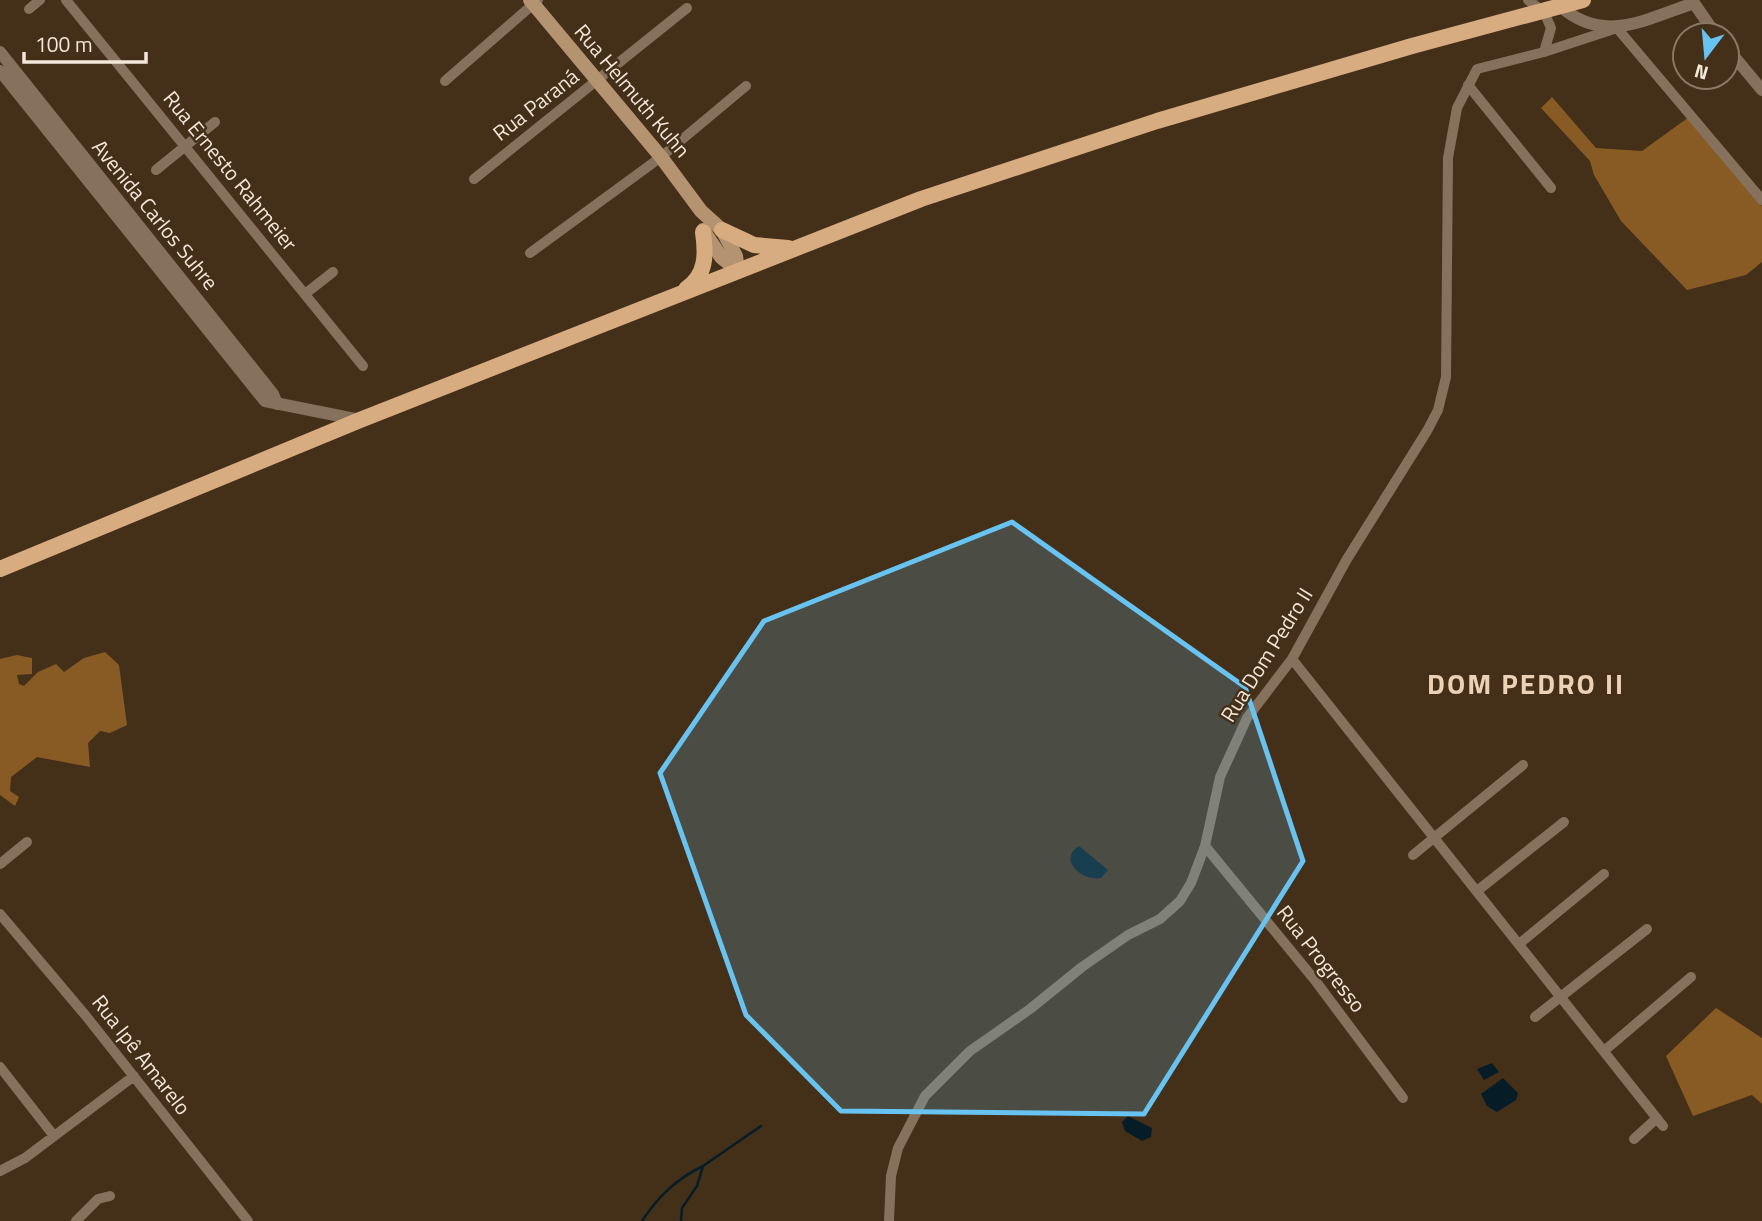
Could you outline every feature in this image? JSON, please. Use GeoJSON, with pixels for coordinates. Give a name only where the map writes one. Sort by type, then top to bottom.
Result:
{"type":"FeatureCollection","features":[{"type":"Feature","properties":{"kind":"main road"},"geometry":{"type":"LineString","coordinates":[[0,569],[360,421],[921,199],[1157,121],[1412,46],[1544,12],[1560,3],[1583,0]]}},
{"type":"Feature","properties":{"kind":"main road","name":"Rua Helmuth Kuhn"},"geometry":{"type":"LineString","coordinates":[[534,1],[661,156],[701,211],[722,230],[736,256],[738,271]]}},
{"type":"Feature","properties":{"kind":"main road"},"geometry":{"type":"LineString","coordinates":[[676,295],[691,285],[701,271],[706,254],[701,211]]}},
{"type":"Feature","properties":{"kind":"main road"},"geometry":{"type":"LineString","coordinates":[[722,230],[754,245],[790,248],[808,245]]}},
{"type":"Feature","properties":{"kind":"main road"},"geometry":{"type":"LineString","coordinates":[[703,232],[721,257],[738,271]]}},
{"type":"Feature","properties":{"kind":"street"},"geometry":{"type":"LineString","coordinates":[[29,9],[40,0]]}},
{"type":"Feature","properties":{"kind":"street","name":"Rua Ernesto Rahmeier"},"geometry":{"type":"LineString","coordinates":[[66,0],[363,366]]}},
{"type":"Feature","properties":{"kind":"street"},"geometry":{"type":"LineString","coordinates":[[1528,0],[1544,12],[1550,28],[1544,52]]}},
{"type":"Feature","properties":{"kind":"street"},"geometry":{"type":"LineString","coordinates":[[445,81],[534,1]]}},
{"type":"Feature","properties":{"kind":"street"},"geometry":{"type":"LineString","coordinates":[[1560,3],[1590,27],[1617,28],[1699,2],[1709,21]]}},
{"type":"Feature","properties":{"kind":"street","name":"Rua Paraná"},"geometry":{"type":"LineString","coordinates":[[474,179],[687,8]]}},
{"type":"Feature","properties":{"kind":"street"},"geometry":{"type":"LineString","coordinates":[[1617,28],[1762,200]]}},
{"type":"Feature","properties":{"kind":"street","name":"Rua Dom Pedro II"},"geometry":{"type":"LineString","coordinates":[[889,1221],[891,1175],[898,1148],[925,1096],[970,1051],[1030,1009],[1082,967],[1128,935],[1160,919],[1180,901],[1191,883],[1205,846],[1220,777],[1247,718],[1292,659],[1347,559],[1438,410],[1447,364],[1448,158],[1457,108],[1477,69],[1544,52],[1617,28]]}},
{"type":"Feature","properties":{"kind":"street","name":"Avenida Carlos Suhre"},"geometry":{"type":"LineString","coordinates":[[0,52],[113,201]]}},
{"type":"Feature","properties":{"kind":"street"},"geometry":{"type":"LineString","coordinates":[[1741,65],[1762,90]]}},
{"type":"Feature","properties":{"kind":"street","name":"Avenida Carlos Suhre"},"geometry":{"type":"LineString","coordinates":[[0,71],[113,201],[273,394],[277,404],[360,421]]}},
{"type":"Feature","properties":{"kind":"street"},"geometry":{"type":"LineString","coordinates":[[1468,85],[1551,188]]}},
{"type":"Feature","properties":{"kind":"street"},"geometry":{"type":"LineString","coordinates":[[530,253],[661,156],[746,86]]}},
{"type":"Feature","properties":{"kind":"street"},"geometry":{"type":"LineString","coordinates":[[156,170],[215,122]]}},
{"type":"Feature","properties":{"kind":"street"},"geometry":{"type":"LineString","coordinates":[[305,294],[333,272]]}},
{"type":"Feature","properties":{"kind":"street"},"geometry":{"type":"LineString","coordinates":[[1292,659],[1660,1122],[1634,1139]]}},
{"type":"Feature","properties":{"kind":"street"},"geometry":{"type":"LineString","coordinates":[[1413,855],[1523,765]]}},
{"type":"Feature","properties":{"kind":"street"},"geometry":{"type":"LineString","coordinates":[[1477,891],[1564,822]]}},
{"type":"Feature","properties":{"kind":"street"},"geometry":{"type":"LineString","coordinates":[[0,864],[27,842]]}},
{"type":"Feature","properties":{"kind":"street","name":"Rua Progresso"},"geometry":{"type":"LineString","coordinates":[[1205,846],[1314,979],[1403,1098]]}},
{"type":"Feature","properties":{"kind":"street"},"geometry":{"type":"LineString","coordinates":[[1519,944],[1604,874]]}},
{"type":"Feature","properties":{"kind":"street","name":"Rua Ipê Amarelo"},"geometry":{"type":"LineString","coordinates":[[0,915],[134,1076],[248,1221]]}},
{"type":"Feature","properties":{"kind":"street"},"geometry":{"type":"LineString","coordinates":[[1535,1017],[1647,929]]}},
{"type":"Feature","properties":{"kind":"street"},"geometry":{"type":"LineString","coordinates":[[1604,1051],[1691,977]]}},
{"type":"Feature","properties":{"kind":"street"},"geometry":{"type":"LineString","coordinates":[[0,1067],[54,1136]]}},
{"type":"Feature","properties":{"kind":"street"},"geometry":{"type":"LineString","coordinates":[[0,1171],[25,1158],[134,1076]]}},
{"type":"Feature","properties":{"kind":"street"},"geometry":{"type":"LineString","coordinates":[[76,1221],[98,1199],[110,1196]]}},
{"type":"Feature","properties":{"kind":"highlighted area"},"geometry":{"type":"Polygon","coordinates":[[[1012,522],[1245,687],[1303,861],[1144,1114],[841,1111],[746,1015],[660,773],[764,621],[1012,522]]]}},
{"type":"Feature","properties":{"kind":"shaded area"},"geometry":{"type":"Polygon","coordinates":[[[1552,97],[1596,148],[1642,151],[1689,117],[1762,206],[1762,262],[1746,275],[1687,290],[1621,221],[1594,175],[1590,161],[1541,108],[1552,97]]]}},
{"type":"Feature","properties":{"kind":"shaded area"},"geometry":{"type":"Polygon","coordinates":[[[105,652],[119,665],[127,725],[110,733],[100,731],[88,743],[90,767],[37,757],[11,777],[10,791],[19,797],[15,806],[0,795],[0,659],[17,655],[32,658],[32,674],[17,675],[19,684],[24,686],[38,672],[56,664],[64,672],[84,658],[105,652]]]}},
{"type":"Feature","properties":{"kind":"shaded area"},"geometry":{"type":"Polygon","coordinates":[[[1716,1008],[1762,1038],[1762,1104],[1752,1095],[1693,1116],[1666,1056],[1716,1008]]]}},
{"type":"Feature","properties":{"kind":"water"},"geometry":{"type":"Polygon","coordinates":[[[1079,846],[1108,870],[1101,878],[1087,877],[1075,869],[1071,857],[1079,846]]]}},
{"type":"Feature","properties":{"kind":"water"},"geometry":{"type":"Polygon","coordinates":[[[1492,1063],[1499,1072],[1484,1080],[1477,1069],[1492,1063]]]}},
{"type":"Feature","properties":{"kind":"water"},"geometry":{"type":"Polygon","coordinates":[[[1503,1078],[1518,1093],[1516,1100],[1497,1112],[1487,1106],[1481,1094],[1503,1078]]]}},
{"type":"Feature","properties":{"kind":"water"},"geometry":{"type":"Polygon","coordinates":[[[1128,1116],[1152,1128],[1151,1137],[1142,1141],[1125,1131],[1122,1122],[1128,1116]]]}},
{"type":"Feature","properties":{"kind":"waterway"},"geometry":{"type":"LineString","coordinates":[[681,1221],[682,1208],[697,1186],[703,1166],[761,1126]]}},
{"type":"Feature","properties":{"kind":"waterway"},"geometry":{"type":"LineString","coordinates":[[642,1221],[668,1189],[703,1166]]}},
{"type":"Feature","properties":{"kind":"district","name":"DOM PEDRO II"},"geometry":{"type":"Point","coordinates":[1526,684]}}]}
